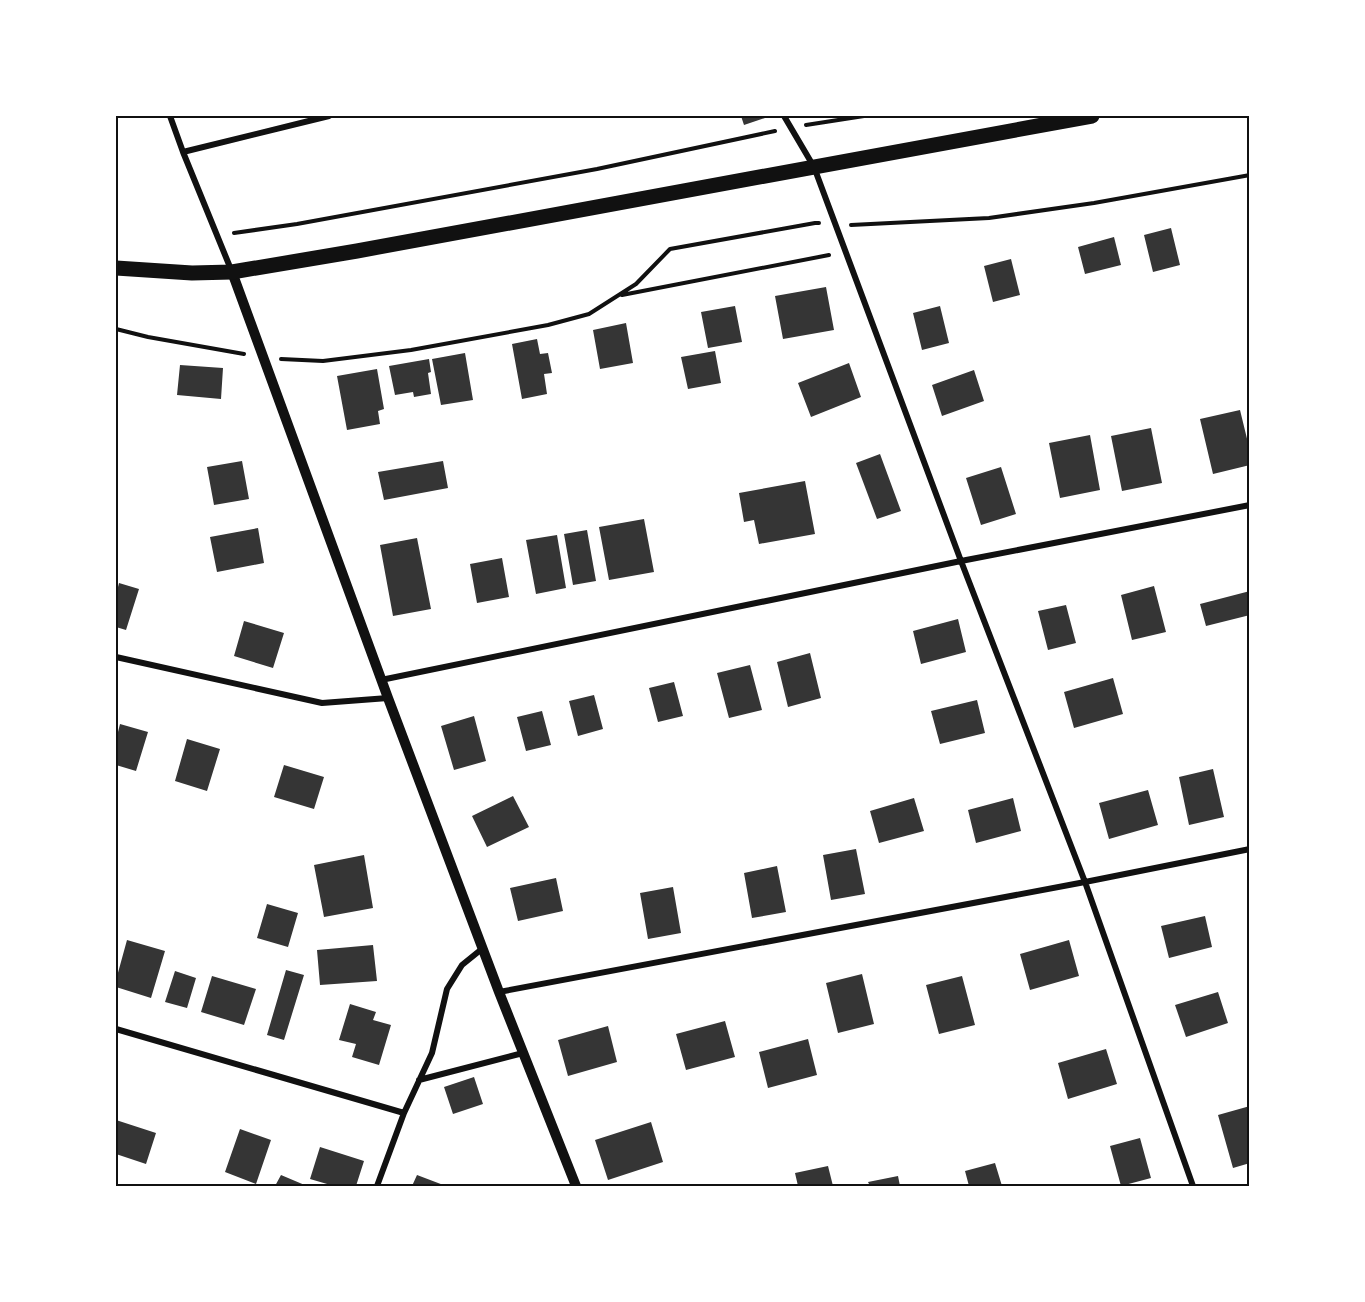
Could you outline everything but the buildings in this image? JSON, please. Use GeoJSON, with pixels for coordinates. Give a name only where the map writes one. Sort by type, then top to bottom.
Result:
{"type":"FeatureCollection","features":[{"type":"Feature","properties":{"kind":"main road"},"geometry":{"type":"LineString","coordinates":[[116,268],[192,273],[232,272],[369,249],[1092,116]]}},
{"type":"Feature","properties":{"kind":"street"},"geometry":{"type":"LineString","coordinates":[[170,116],[232,272],[381,680],[499,992],[576,1186]]}},
{"type":"Feature","properties":{"kind":"street"},"geometry":{"type":"LineString","coordinates":[[183,152],[329,116]]}},
{"type":"Feature","properties":{"kind":"street"},"geometry":{"type":"LineString","coordinates":[[784,116],[814,167],[961,561],[1085,882],[1193,1186]]}},
{"type":"Feature","properties":{"kind":"street"},"geometry":{"type":"LineString","coordinates":[[381,680],[961,561],[1250,505]]}},
{"type":"Feature","properties":{"kind":"street"},"geometry":{"type":"LineString","coordinates":[[116,657],[322,703],[388,698]]}},
{"type":"Feature","properties":{"kind":"street"},"geometry":{"type":"LineString","coordinates":[[499,992],[1250,849]]}},
{"type":"Feature","properties":{"kind":"street"},"geometry":{"type":"LineString","coordinates":[[377,1186],[404,1113],[432,1053],[447,988],[462,965],[483,948]]}},
{"type":"Feature","properties":{"kind":"street"},"geometry":{"type":"LineString","coordinates":[[116,1029],[404,1113]]}},
{"type":"Feature","properties":{"kind":"street"},"geometry":{"type":"LineString","coordinates":[[419,1080],[523,1053]]}},
{"type":"Feature","properties":{"kind":"path"},"geometry":{"type":"LineString","coordinates":[[217,235],[297,224],[585,171],[791,128],[864,116]]}},
{"type":"Feature","properties":{"kind":"path"},"geometry":{"type":"LineString","coordinates":[[116,328],[148,337],[263,358],[323,361],[411,350],[548,325],[589,314],[636,284],[670,249],[815,223],[835,225],[989,218],[1094,203],[1250,175]]}},
{"type":"Feature","properties":{"kind":"path"},"geometry":{"type":"LineString","coordinates":[[618,296],[831,254]]}}]}
